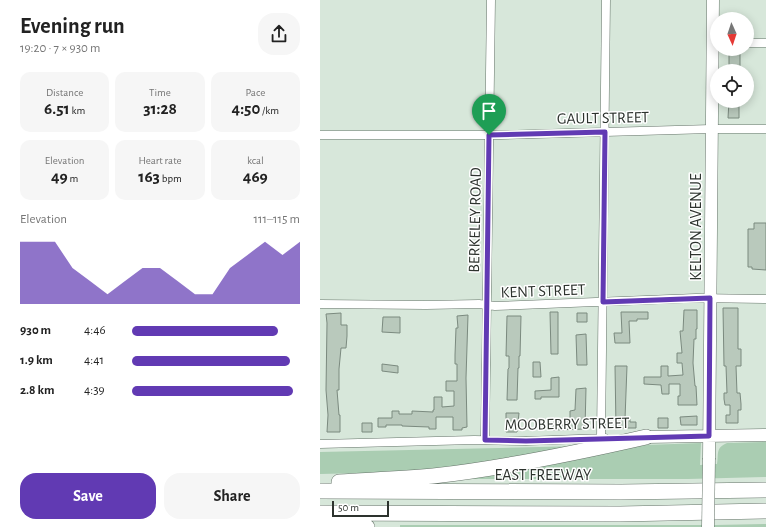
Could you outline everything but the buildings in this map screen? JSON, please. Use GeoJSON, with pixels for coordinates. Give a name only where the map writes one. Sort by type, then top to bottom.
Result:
{"type":"FeatureCollection","features":[{"type":"Feature","properties":{"kind":"highway"},"geometry":{"type":"LineString","coordinates":[[320,484],[432,476],[475,470],[598,448],[646,437]]}},
{"type":"Feature","properties":{"kind":"highway","name":"EAST FREEWAY"},"geometry":{"type":"LineString","coordinates":[[320,491],[621,492],[766,490]]}},
{"type":"Feature","properties":{"kind":"highway"},"geometry":{"type":"LineString","coordinates":[[320,513],[620,514],[766,511]]}},
{"type":"Feature","properties":{"kind":"highway"},"geometry":{"type":"LineString","coordinates":[[320,521],[367,527]]}},
{"type":"Feature","properties":{"kind":"main road","name":"KELTON AVENUE"},"geometry":{"type":"LineString","coordinates":[[713,0],[714,12]]}},
{"type":"Feature","properties":{"kind":"main road","name":"KELTON AVENUE"},"geometry":{"type":"LineString","coordinates":[[708,527],[711,129],[714,56]]}},
{"type":"Feature","properties":{"kind":"main road","name":"MOOBERRY STREET"},"geometry":{"type":"LineString","coordinates":[[646,437],[766,434]]}},
{"type":"Feature","properties":{"kind":"street","name":"BERKELEY ROAD"},"geometry":{"type":"LineString","coordinates":[[485,440],[490,0]]}},
{"type":"Feature","properties":{"kind":"street"},"geometry":{"type":"LineString","coordinates":[[601,438],[606,0]]}},
{"type":"Feature","properties":{"kind":"street"},"geometry":{"type":"LineString","coordinates":[[754,43],[766,43]]}},
{"type":"Feature","properties":{"kind":"street","name":"GAULT STREET"},"geometry":{"type":"LineString","coordinates":[[320,135],[489,135],[766,129]]}},
{"type":"Feature","properties":{"kind":"street","name":"KENT STREET"},"geometry":{"type":"LineString","coordinates":[[320,304],[479,304],[495,306],[710,298],[766,299]]}},
{"type":"Feature","properties":{"kind":"street","name":"MOOBERRY STREET"},"geometry":{"type":"LineString","coordinates":[[320,444],[485,440],[526,441],[646,437]]}},
{"type":"Feature","properties":{"kind":"green space"},"geometry":{"type":"Polygon","coordinates":[[[766,442],[766,477],[688,479],[462,479],[646,445],[701,443],[700,465],[717,464],[719,449],[727,443],[766,442]]]}},
{"type":"Feature","properties":{"kind":"green space"},"geometry":{"type":"Polygon","coordinates":[[[581,446],[468,466],[409,472],[320,474],[320,452],[581,446]]]}},
{"type":"Feature","properties":{"kind":"green space"},"geometry":{"type":"Polygon","coordinates":[[[766,524],[766,527],[400,527],[400,525],[766,524]]]}},
{"type":"Feature","properties":{"kind":"route"},"geometry":{"type":"LineString","coordinates":[[605,132],[603,302],[710,298],[709,436],[526,441],[485,440],[489,135],[605,132]]}}]}
